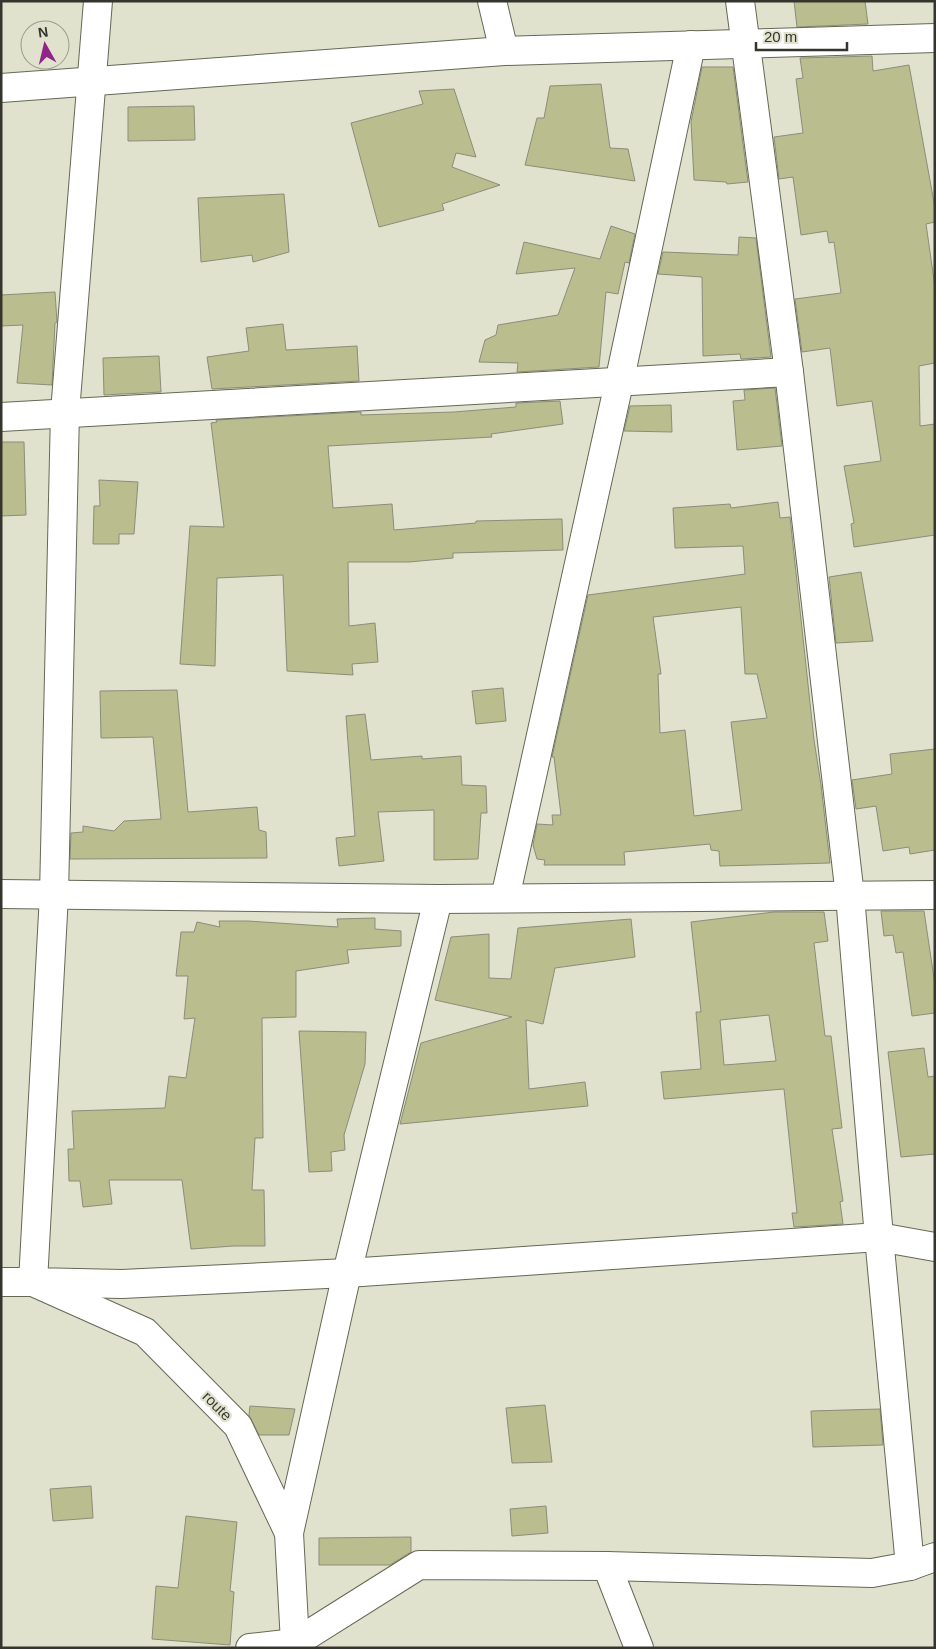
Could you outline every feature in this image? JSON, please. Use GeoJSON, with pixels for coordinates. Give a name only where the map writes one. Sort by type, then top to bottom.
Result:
{"type":"FeatureCollection","features":[{"type":"Feature","properties":{"kind":"street"},"geometry":{"type":"LineString","coordinates":[[98,1],[65,412],[54,895],[33,1282],[122,1284],[347,1274],[878,1237],[935,1247]]}},
{"type":"Feature","properties":{"kind":"street"},"geometry":{"type":"LineString","coordinates":[[492,1],[504,51]]}},
{"type":"Feature","properties":{"kind":"street"},"geometry":{"type":"LineString","coordinates":[[250,1648],[295,1643],[419,1565],[607,1566],[872,1573],[922,1562],[878,1237],[850,896],[789,372],[740,1]]}},
{"type":"Feature","properties":{"kind":"street"},"geometry":{"type":"LineString","coordinates":[[1,88],[504,51],[744,42],[935,38]]}},
{"type":"Feature","properties":{"kind":"street"},"geometry":{"type":"LineString","coordinates":[[505,898],[619,383],[691,44]]}},
{"type":"Feature","properties":{"kind":"street"},"geometry":{"type":"LineString","coordinates":[[1,417],[789,372]]}},
{"type":"Feature","properties":{"kind":"street"},"geometry":{"type":"LineString","coordinates":[[1,894],[438,899],[935,895]]}},
{"type":"Feature","properties":{"kind":"street"},"geometry":{"type":"LineString","coordinates":[[289,1533],[347,1274],[438,899]]}},
{"type":"Feature","properties":{"kind":"street","name":"route"},"geometry":{"type":"LineString","coordinates":[[1,1282],[33,1282],[145,1332],[238,1426],[289,1533],[295,1643]]}},
{"type":"Feature","properties":{"kind":"street"},"geometry":{"type":"LineString","coordinates":[[607,1566],[639,1648]]}},
{"type":"Feature","properties":{"kind":"building"},"geometry":{"type":"Polygon","coordinates":[[[794,1],[865,1],[868,24],[797,27],[794,1]]]}},
{"type":"Feature","properties":{"kind":"building"},"geometry":{"type":"Polygon","coordinates":[[[872,56],[873,71],[909,65],[935,208],[935,222],[926,224],[935,287],[935,363],[919,366],[920,426],[935,424],[935,535],[854,547],[851,524],[854,523],[844,466],[881,461],[872,401],[837,406],[830,348],[802,352],[795,299],[841,293],[834,242],[829,243],[827,231],[801,235],[793,177],[779,179],[774,137],[803,133],[796,79],[803,78],[800,58],[872,56]]]}},
{"type":"Feature","properties":{"kind":"building"},"geometry":{"type":"Polygon","coordinates":[[[702,67],[733,67],[748,182],[727,184],[726,182],[694,180],[691,122],[702,67]]]}},
{"type":"Feature","properties":{"kind":"building"},"geometry":{"type":"Polygon","coordinates":[[[601,84],[610,148],[628,149],[635,181],[525,165],[537,118],[544,118],[550,86],[601,84]]]}},
{"type":"Feature","properties":{"kind":"building"},"geometry":{"type":"Polygon","coordinates":[[[454,89],[476,157],[456,153],[452,167],[500,185],[442,204],[444,210],[379,227],[351,123],[423,104],[419,91],[454,89]]]}},
{"type":"Feature","properties":{"kind":"building"},"geometry":{"type":"Polygon","coordinates":[[[194,106],[195,140],[128,141],[128,107],[194,106]]]}},
{"type":"Feature","properties":{"kind":"building"},"geometry":{"type":"Polygon","coordinates":[[[284,194],[289,252],[253,262],[252,255],[201,262],[198,198],[284,194]]]}},
{"type":"Feature","properties":{"kind":"building"},"geometry":{"type":"Polygon","coordinates":[[[611,226],[635,234],[629,263],[625,262],[618,294],[606,292],[599,367],[517,372],[518,363],[479,362],[485,340],[496,335],[498,325],[558,315],[575,268],[516,274],[524,242],[600,259],[611,226]]]}},
{"type":"Feature","properties":{"kind":"building"},"geometry":{"type":"Polygon","coordinates":[[[739,237],[756,238],[771,357],[741,359],[740,354],[703,356],[702,277],[658,274],[663,252],[738,255],[739,237]]]}},
{"type":"Feature","properties":{"kind":"building"},"geometry":{"type":"Polygon","coordinates":[[[55,292],[57,322],[55,323],[52,385],[17,383],[23,325],[1,326],[1,295],[55,292]]]}},
{"type":"Feature","properties":{"kind":"building"},"geometry":{"type":"Polygon","coordinates":[[[283,324],[286,350],[357,346],[359,381],[212,389],[207,357],[249,351],[246,328],[283,324]]]}},
{"type":"Feature","properties":{"kind":"building"},"geometry":{"type":"Polygon","coordinates":[[[159,356],[161,392],[104,395],[103,358],[159,356]]]}},
{"type":"Feature","properties":{"kind":"building"},"geometry":{"type":"Polygon","coordinates":[[[775,388],[782,446],[737,450],[733,401],[745,400],[744,390],[775,388]]]}},
{"type":"Feature","properties":{"kind":"building"},"geometry":{"type":"Polygon","coordinates":[[[560,401],[563,424],[491,434],[492,437],[328,446],[333,508],[392,504],[394,530],[476,523],[476,521],[562,519],[563,550],[453,553],[453,558],[409,562],[348,562],[349,626],[375,623],[378,662],[352,664],[353,675],[287,671],[283,575],[217,578],[215,666],[180,664],[190,526],[224,527],[211,423],[217,422],[216,420],[361,412],[361,415],[454,412],[516,407],[516,403],[560,401]]]}},
{"type":"Feature","properties":{"kind":"building"},"geometry":{"type":"Polygon","coordinates":[[[671,405],[672,432],[624,431],[630,406],[671,405]]]}},
{"type":"Feature","properties":{"kind":"building"},"geometry":{"type":"Polygon","coordinates":[[[1,442],[24,442],[26,515],[1,516],[1,442]]]}},
{"type":"Feature","properties":{"kind":"building"},"geometry":{"type":"Polygon","coordinates":[[[99,480],[138,482],[134,534],[119,534],[119,544],[93,544],[94,506],[100,506],[99,480]]]}},
{"type":"Feature","properties":{"kind":"building"},"geometry":{"type":"Polygon","coordinates":[[[778,502],[780,518],[790,517],[814,740],[830,863],[720,866],[719,851],[711,850],[710,844],[624,852],[625,865],[544,865],[545,860],[537,859],[533,845],[537,824],[553,825],[552,815],[561,815],[554,757],[552,757],[588,595],[745,574],[743,546],[675,548],[673,508],[730,504],[731,508],[778,502]],[[741,607],[653,617],[661,674],[658,674],[660,733],[685,730],[694,816],[742,810],[731,722],[767,718],[757,674],[745,674],[741,607]]]}},
{"type":"Feature","properties":{"kind":"building"},"geometry":{"type":"Polygon","coordinates":[[[861,572],[873,641],[836,643],[829,577],[861,572]]]}},
{"type":"Feature","properties":{"kind":"building"},"geometry":{"type":"Polygon","coordinates":[[[503,688],[506,721],[476,724],[472,691],[503,688]]]}},
{"type":"Feature","properties":{"kind":"building"},"geometry":{"type":"Polygon","coordinates":[[[177,690],[188,812],[257,807],[259,830],[266,832],[267,858],[70,859],[71,833],[83,832],[83,826],[114,831],[124,821],[161,819],[153,737],[101,738],[100,691],[177,690]]]}},
{"type":"Feature","properties":{"kind":"building"},"geometry":{"type":"Polygon","coordinates":[[[365,714],[371,760],[422,756],[422,759],[461,756],[462,785],[486,786],[487,813],[481,813],[478,859],[434,860],[434,810],[378,812],[384,861],[339,866],[336,838],[355,836],[346,716],[365,714]]]}},
{"type":"Feature","properties":{"kind":"building"},"geometry":{"type":"Polygon","coordinates":[[[935,749],[935,850],[910,854],[909,847],[883,851],[876,806],[856,809],[852,780],[892,774],[890,754],[935,749]]]}},
{"type":"Feature","properties":{"kind":"building"},"geometry":{"type":"Polygon","coordinates":[[[881,911],[924,911],[935,985],[935,1013],[912,1016],[903,952],[896,953],[893,935],[884,936],[881,911]]]}},
{"type":"Feature","properties":{"kind":"building"},"geometry":{"type":"Polygon","coordinates":[[[774,912],[824,912],[828,941],[814,943],[825,1036],[831,1036],[842,1128],[832,1129],[843,1201],[840,1202],[843,1224],[794,1227],[792,1213],[797,1213],[784,1089],[664,1099],[661,1072],[701,1069],[696,1012],[701,1012],[691,922],[774,912]],[[769,1015],[720,1020],[724,1065],[776,1061],[769,1015]]]}},
{"type":"Feature","properties":{"kind":"building"},"geometry":{"type":"Polygon","coordinates":[[[375,918],[375,929],[401,931],[401,946],[347,950],[349,963],[296,971],[296,1017],[262,1018],[263,1138],[255,1138],[252,1190],[264,1190],[265,1246],[191,1249],[182,1180],[109,1180],[112,1204],[83,1207],[80,1181],[69,1181],[68,1149],[74,1149],[72,1111],[165,1108],[169,1076],[186,1078],[195,1018],[184,1019],[188,976],[176,976],[181,932],[194,932],[197,922],[220,927],[219,921],[338,927],[337,919],[375,918]]]}},
{"type":"Feature","properties":{"kind":"building"},"geometry":{"type":"Polygon","coordinates":[[[631,919],[635,957],[555,968],[543,1024],[526,1020],[529,1089],[585,1082],[588,1106],[400,1124],[421,1043],[512,1017],[435,1000],[451,937],[489,934],[489,978],[511,979],[518,928],[631,919]]]}},
{"type":"Feature","properties":{"kind":"building"},"geometry":{"type":"Polygon","coordinates":[[[299,1031],[366,1032],[365,1064],[344,1135],[345,1150],[331,1152],[332,1171],[309,1172],[299,1031]]]}},
{"type":"Feature","properties":{"kind":"building"},"geometry":{"type":"Polygon","coordinates":[[[924,1048],[928,1077],[935,1076],[935,1154],[901,1157],[888,1052],[924,1048]]]}},
{"type":"Feature","properties":{"kind":"building"},"geometry":{"type":"Polygon","coordinates":[[[545,1405],[552,1462],[512,1463],[506,1408],[545,1405]]]}},
{"type":"Feature","properties":{"kind":"building"},"geometry":{"type":"Polygon","coordinates":[[[250,1406],[295,1409],[289,1435],[259,1435],[249,1415],[250,1406]]]}},
{"type":"Feature","properties":{"kind":"building"},"geometry":{"type":"Polygon","coordinates":[[[880,1409],[883,1445],[813,1447],[811,1411],[880,1409]]]}},
{"type":"Feature","properties":{"kind":"building"},"geometry":{"type":"Polygon","coordinates":[[[91,1486],[93,1518],[53,1521],[50,1489],[91,1486]]]}},
{"type":"Feature","properties":{"kind":"building"},"geometry":{"type":"Polygon","coordinates":[[[546,1506],[548,1533],[512,1536],[510,1509],[546,1506]]]}},
{"type":"Feature","properties":{"kind":"building"},"geometry":{"type":"Polygon","coordinates":[[[186,1516],[237,1522],[230,1591],[234,1592],[230,1645],[152,1639],[156,1586],[178,1588],[186,1516]]]}},
{"type":"Feature","properties":{"kind":"building"},"geometry":{"type":"Polygon","coordinates":[[[411,1537],[411,1552],[390,1565],[319,1565],[319,1538],[411,1537]]]}}]}
